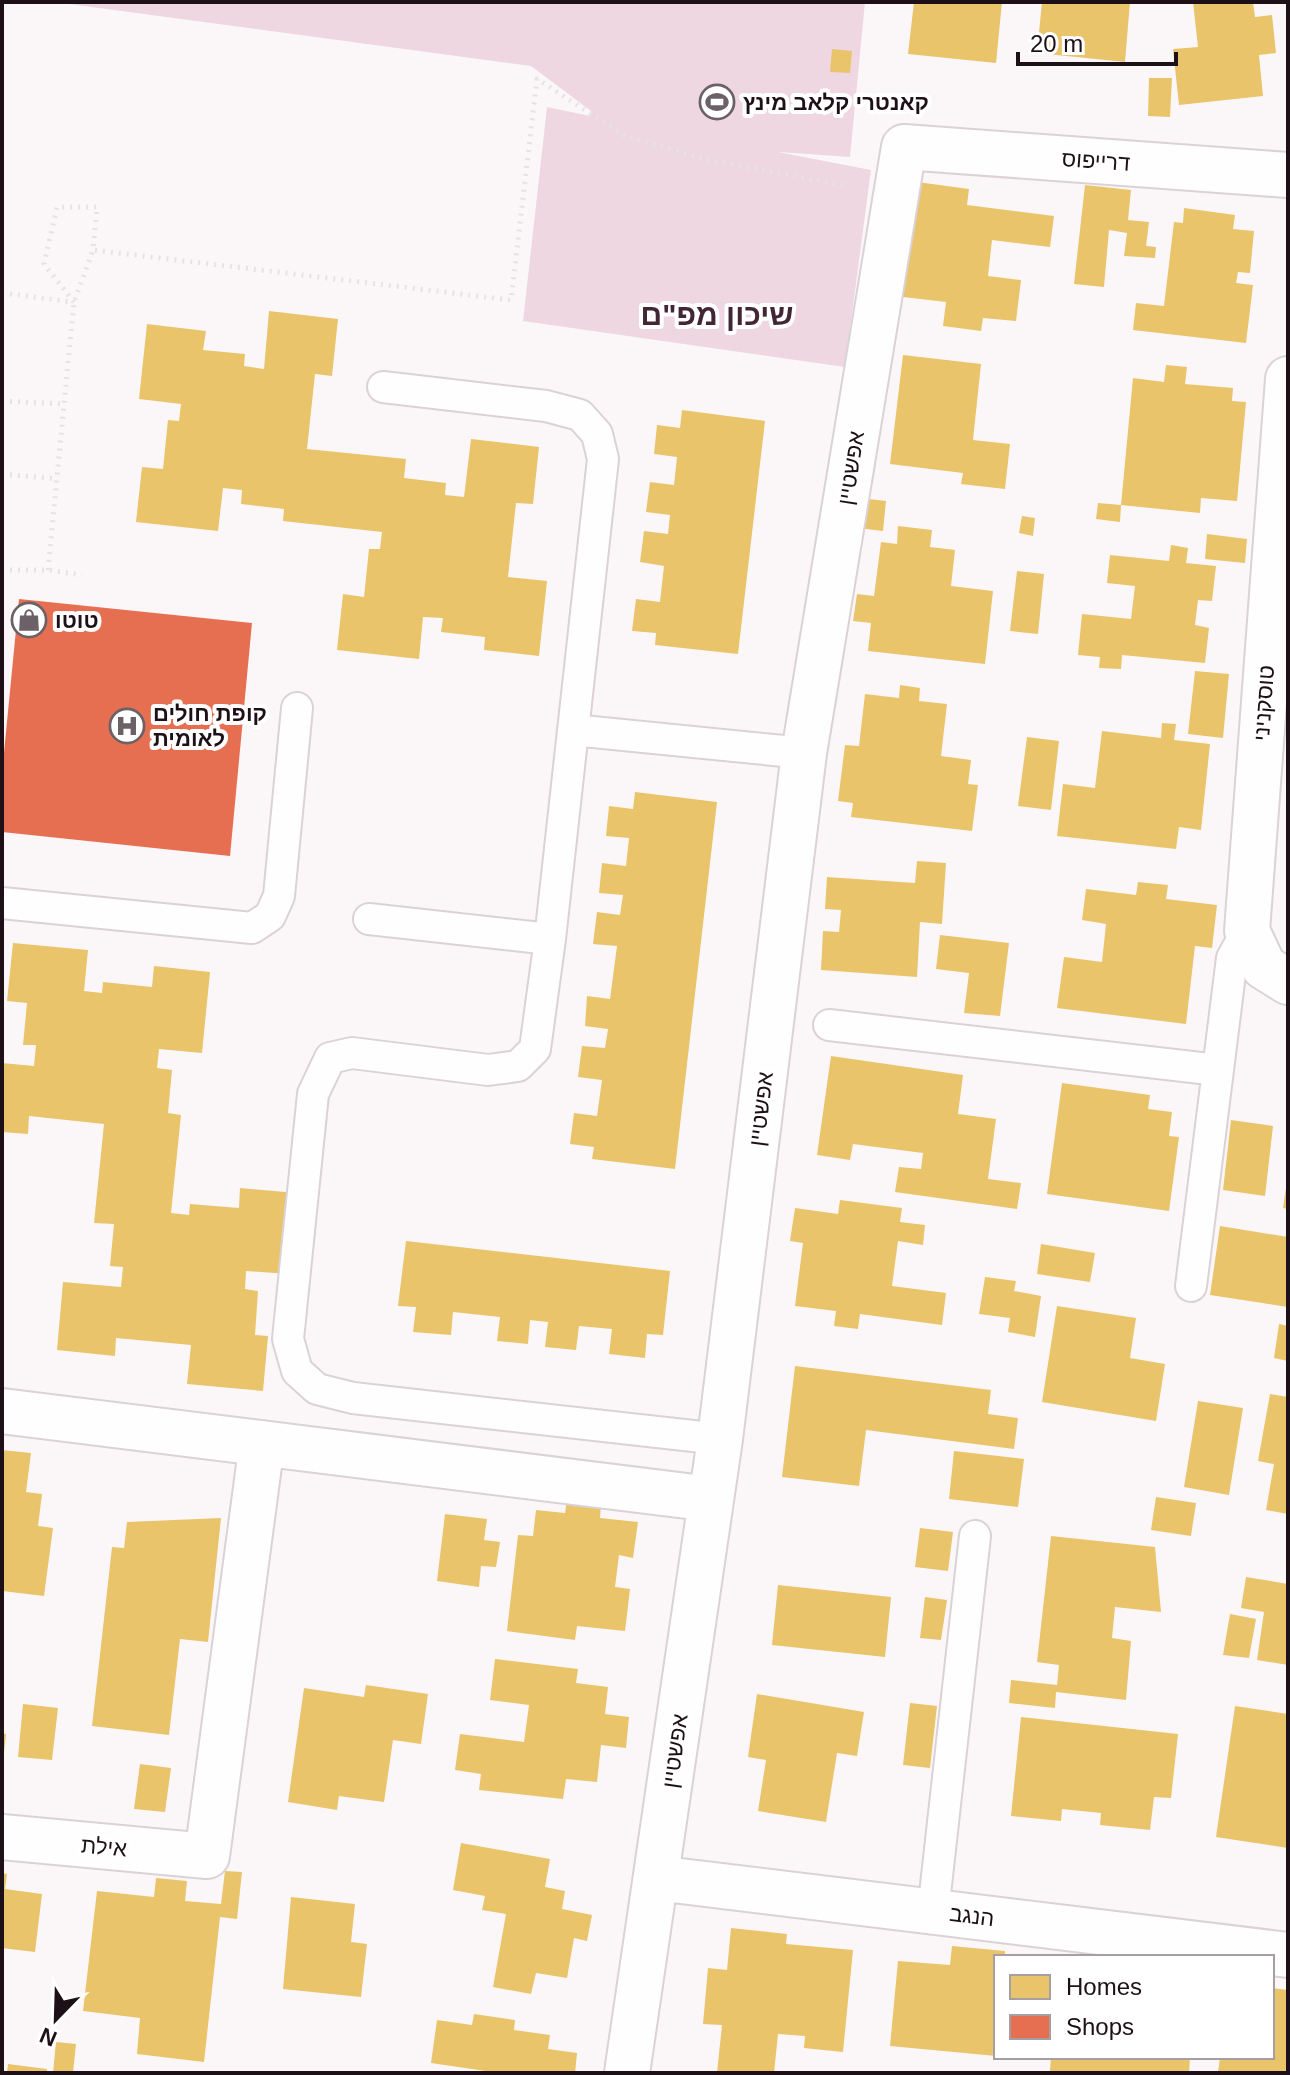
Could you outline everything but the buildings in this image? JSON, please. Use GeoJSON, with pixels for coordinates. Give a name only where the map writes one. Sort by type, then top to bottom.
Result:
{"type":"FeatureCollection","features":[{"type":"Feature","properties":{"kind":"street","name":"דרייפוס"},"geometry":{"type":"LineString","coordinates":[[904,147],[1288,175]]}},
{"type":"Feature","properties":{"kind":"street","name":"אפשטיין"},"geometry":{"type":"LineString","coordinates":[[627,2073],[720,1439],[804,753],[904,147]]}},
{"type":"Feature","properties":{"kind":"street","name":"טוסקניני"},"geometry":{"type":"LineString","coordinates":[[1247,931],[1288,379]]}},
{"type":"Feature","properties":{"kind":"street"},"geometry":{"type":"LineString","coordinates":[[1247,931],[1264,967],[1288,982]]}},
{"type":"Feature","properties":{"kind":"street"},"geometry":{"type":"LineString","coordinates":[[2,1411],[711,1499]]}},
{"type":"Feature","properties":{"kind":"street","name":"אילת"},"geometry":{"type":"LineString","coordinates":[[2,1837],[207,1856],[262,1443]]}},
{"type":"Feature","properties":{"kind":"street","name":"הנגב"},"geometry":{"type":"LineString","coordinates":[[656,1878],[1288,1955]]}},
{"type":"Feature","properties":{"kind":"lane"},"geometry":{"type":"LineString","coordinates":[[383,387],[546,406],[580,415],[597,434],[603,459],[535,1049],[518,1066],[488,1070],[352,1053],[330,1058],[313,1094],[288,1339],[297,1371],[317,1389],[353,1398],[720,1439]]}},
{"type":"Feature","properties":{"kind":"lane"},"geometry":{"type":"LineString","coordinates":[[2,903],[252,928],[270,916],[279,896],[297,708]]}},
{"type":"Feature","properties":{"kind":"lane"},"geometry":{"type":"LineString","coordinates":[[573,730],[804,753]]}},
{"type":"Feature","properties":{"kind":"lane"},"geometry":{"type":"LineString","coordinates":[[369,919],[550,939]]}},
{"type":"Feature","properties":{"kind":"lane"},"geometry":{"type":"LineString","coordinates":[[1191,1286],[1232,958],[1247,931]]}},
{"type":"Feature","properties":{"kind":"lane"},"geometry":{"type":"LineString","coordinates":[[829,1025],[1218,1070]]}},
{"type":"Feature","properties":{"kind":"lane"},"geometry":{"type":"LineString","coordinates":[[933,1912],[975,1536]]}},
{"type":"Feature","properties":{"kind":"path"},"geometry":{"type":"LineString","coordinates":[[93,250],[511,300],[537,79],[627,137],[714,161],[896,195]]}},
{"type":"Feature","properties":{"kind":"path"},"geometry":{"type":"LineString","coordinates":[[48,570],[74,302],[93,250],[97,207],[57,207],[44,264],[74,302]]}},
{"type":"Feature","properties":{"kind":"path"},"geometry":{"type":"LineString","coordinates":[[2,293],[74,302]]}},
{"type":"Feature","properties":{"kind":"path"},"geometry":{"type":"LineString","coordinates":[[2,401],[64,404]]}},
{"type":"Feature","properties":{"kind":"path"},"geometry":{"type":"LineString","coordinates":[[2,474],[57,479]]}},
{"type":"Feature","properties":{"kind":"path"},"geometry":{"type":"LineString","coordinates":[[2,570],[48,570],[82,575]]}},
{"type":"Feature","properties":{"kind":"shaded area"},"geometry":{"type":"Polygon","coordinates":[[[54,2],[865,2],[850,157],[778,152],[871,170],[845,367],[523,321],[547,107],[590,116],[591,111],[531,66],[54,2]]]}},
{"type":"Feature","properties":{"kind":"place","name":"קאנטרי קלאב מינץ"},"geometry":{"type":"Point","coordinates":[717,102]}},
{"type":"Feature","properties":{"kind":"place","name":"טוטו"},"geometry":{"type":"Point","coordinates":[29,620]}},
{"type":"Feature","properties":{"kind":"place","name":"קופת חולים לאומית"},"geometry":{"type":"Point","coordinates":[127,726]}},
{"type":"Feature","properties":{"kind":"district","name":"שיכון מפ\"ם"},"geometry":{"type":"Point","coordinates":[717,314]}}]}
